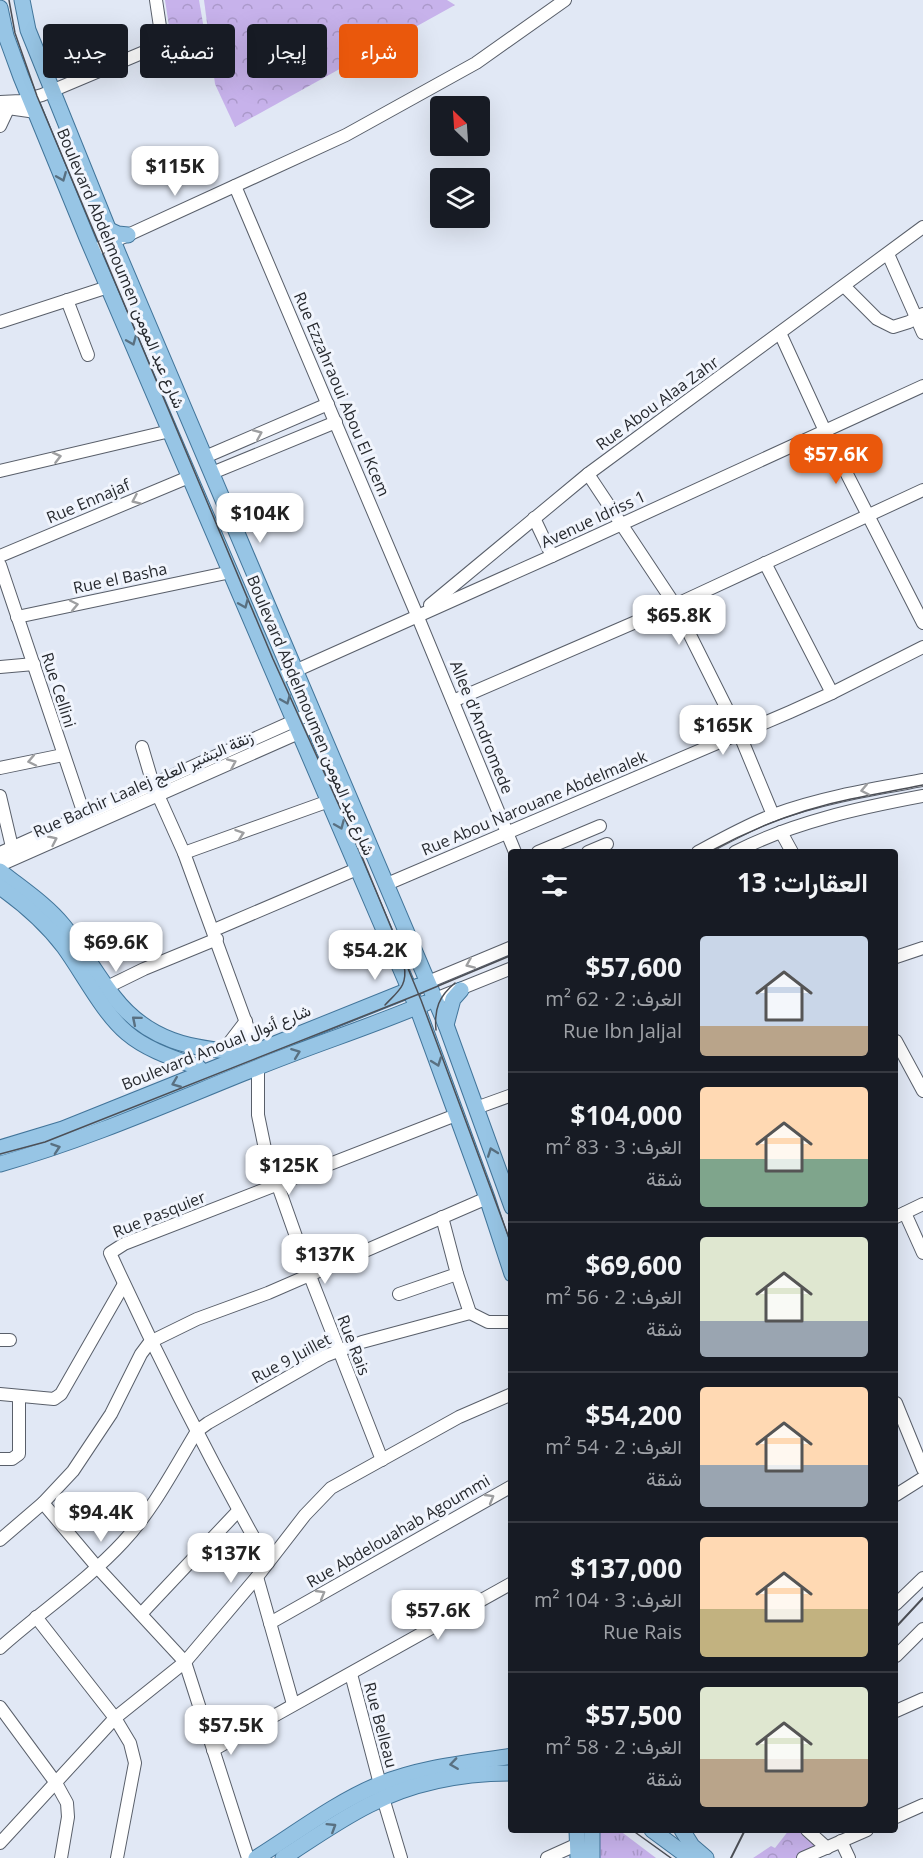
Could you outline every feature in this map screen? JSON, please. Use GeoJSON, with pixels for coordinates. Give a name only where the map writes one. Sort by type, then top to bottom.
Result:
{"type":"FeatureCollection","features":[{"type":"Feature","properties":{"kind":"main road","name":"Boulevard Abdelmoumen شارع عبد المومن"},"geometry":{"type":"LineString","coordinates":[[22,0],[28,30],[110,235],[446,1025],[508,1196]]}},
{"type":"Feature","properties":{"kind":"main road","name":"Boulevard Abdelmoumen شارع عبد المومن"},"geometry":{"type":"LineString","coordinates":[[0,8],[3,37],[417,1007],[508,1262]]}},
{"type":"Feature","properties":{"kind":"main road"},"geometry":{"type":"LineString","coordinates":[[110,235],[128,235]]}},
{"type":"Feature","properties":{"kind":"main road"},"geometry":{"type":"LineString","coordinates":[[0,872],[39,902],[63,925],[101,990],[113,1018],[128,1034],[155,1051],[198,1067],[202,1072]]}},
{"type":"Feature","properties":{"kind":"main road"},"geometry":{"type":"LineString","coordinates":[[0,887],[52,932],[101,990],[150,1031],[176,1042],[223,1051],[254,1051]]}},
{"type":"Feature","properties":{"kind":"main road"},"geometry":{"type":"LineString","coordinates":[[366,1005],[393,988],[401,969]]}},
{"type":"Feature","properties":{"kind":"main road","name":"Boulevard Anoual شارع أنوال"},"geometry":{"type":"LineString","coordinates":[[0,1148],[63,1129],[366,1005],[428,982]]}},
{"type":"Feature","properties":{"kind":"main road"},"geometry":{"type":"LineString","coordinates":[[446,1025],[453,999],[461,990]]}},
{"type":"Feature","properties":{"kind":"main road","name":"Boulevard Anoual شارع أنوال"},"geometry":{"type":"LineString","coordinates":[[0,1164],[62,1146],[435,999]]}},
{"type":"Feature","properties":{"kind":"main road"},"geometry":{"type":"LineString","coordinates":[[282,1858],[365,1806],[382,1791],[408,1774],[508,1757]]}},
{"type":"Feature","properties":{"kind":"main road"},"geometry":{"type":"LineString","coordinates":[[256,1858],[350,1799],[382,1791],[407,1789],[450,1777],[508,1773]]}},
{"type":"Feature","properties":{"kind":"main road"},"geometry":{"type":"LineString","coordinates":[[592,1833],[592,1858]]}},
{"type":"Feature","properties":{"kind":"main road"},"geometry":{"type":"LineString","coordinates":[[656,1833],[690,1858]]}},
{"type":"Feature","properties":{"kind":"main road"},"geometry":{"type":"LineString","coordinates":[[684,1833],[692,1846],[706,1858]]}},
{"type":"Feature","properties":{"kind":"street"},"geometry":{"type":"LineString","coordinates":[[0,126],[3,106],[21,101],[33,105],[52,91],[161,44],[156,0]]}},
{"type":"Feature","properties":{"kind":"street"},"geometry":{"type":"LineString","coordinates":[[128,235],[346,135],[426,92],[476,63],[565,0]]}},
{"type":"Feature","properties":{"kind":"street","name":"Rue Ezzahraoui Abou El Kcem"},"geometry":{"type":"LineString","coordinates":[[235,186],[417,615]]}},
{"type":"Feature","properties":{"kind":"street","name":"Rue Abou Alaa Zahr"},"geometry":{"type":"LineString","coordinates":[[417,615],[588,474],[923,228]]}},
{"type":"Feature","properties":{"kind":"street"},"geometry":{"type":"LineString","coordinates":[[93,251],[110,235]]}},
{"type":"Feature","properties":{"kind":"street"},"geometry":{"type":"LineString","coordinates":[[888,254],[920,316],[923,333]]}},
{"type":"Feature","properties":{"kind":"street"},"geometry":{"type":"LineString","coordinates":[[844,286],[867,310],[885,324],[893,327],[920,316]]}},
{"type":"Feature","properties":{"kind":"street"},"geometry":{"type":"LineString","coordinates":[[0,322],[108,287]]}},
{"type":"Feature","properties":{"kind":"street"},"geometry":{"type":"LineString","coordinates":[[67,300],[88,355]]}},
{"type":"Feature","properties":{"kind":"street"},"geometry":{"type":"LineString","coordinates":[[780,333],[825,431],[923,623]]}},
{"type":"Feature","properties":{"kind":"street","name":"Avenue Idriss 1"},"geometry":{"type":"LineString","coordinates":[[277,679],[923,386]]}},
{"type":"Feature","properties":{"kind":"street"},"geometry":{"type":"LineString","coordinates":[[205,457],[328,404]]}},
{"type":"Feature","properties":{"kind":"street"},"geometry":{"type":"LineString","coordinates":[[212,473],[336,422]]}},
{"type":"Feature","properties":{"kind":"street"},"geometry":{"type":"LineString","coordinates":[[0,471],[170,430]]}},
{"type":"Feature","properties":{"kind":"street"},"geometry":{"type":"LineString","coordinates":[[588,474],[675,605],[739,733],[773,815]]}},
{"type":"Feature","properties":{"kind":"street","name":"Rue Ennajaf"},"geometry":{"type":"LineString","coordinates":[[0,556],[189,477]]}},
{"type":"Feature","properties":{"kind":"street"},"geometry":{"type":"LineString","coordinates":[[453,701],[675,605],[923,490]]}},
{"type":"Feature","properties":{"kind":"street"},"geometry":{"type":"LineString","coordinates":[[534,518],[552,556]]}},
{"type":"Feature","properties":{"kind":"street"},"geometry":{"type":"LineString","coordinates":[[765,563],[832,693]]}},
{"type":"Feature","properties":{"kind":"street","name":"Rue Cellini"},"geometry":{"type":"LineString","coordinates":[[0,565],[86,820]]}},
{"type":"Feature","properties":{"kind":"street","name":"Rue el Basha"},"geometry":{"type":"LineString","coordinates":[[17,617],[231,572]]}},
{"type":"Feature","properties":{"kind":"street","name":"Allee d'Andromede"},"geometry":{"type":"LineString","coordinates":[[417,615],[514,849]]}},
{"type":"Feature","properties":{"kind":"street","name":"Rue Abou Narouane Abdelmalek"},"geometry":{"type":"LineString","coordinates":[[387,884],[832,693],[923,647]]}},
{"type":"Feature","properties":{"kind":"street"},"geometry":{"type":"LineString","coordinates":[[0,667],[34,664]]}},
{"type":"Feature","properties":{"kind":"street","name":"Rue Bachir Laalej زنقة البشير العلج"},"geometry":{"type":"LineString","coordinates":[[6,850],[86,820],[317,718]]}},
{"type":"Feature","properties":{"kind":"street"},"geometry":{"type":"LineString","coordinates":[[142,747],[156,790],[184,853],[215,935],[246,1021],[254,1051]]}},
{"type":"Feature","properties":{"kind":"street"},"geometry":{"type":"LineString","coordinates":[[0,768],[63,755]]}},
{"type":"Feature","properties":{"kind":"street"},"geometry":{"type":"LineString","coordinates":[[704,849],[773,815],[860,791],[923,780]]}},
{"type":"Feature","properties":{"kind":"street"},"geometry":{"type":"LineString","coordinates":[[0,796],[6,850]]}},
{"type":"Feature","properties":{"kind":"street"},"geometry":{"type":"LineString","coordinates":[[742,849],[781,832],[830,816],[923,796]]}},
{"type":"Feature","properties":{"kind":"street"},"geometry":{"type":"LineString","coordinates":[[184,853],[329,801]]}},
{"type":"Feature","properties":{"kind":"street","name":"Rue Bachir Laalej زنقة البشير العلج"},"geometry":{"type":"LineString","coordinates":[[0,865],[86,820]]}},
{"type":"Feature","properties":{"kind":"street"},"geometry":{"type":"LineString","coordinates":[[545,849],[600,826]]}},
{"type":"Feature","properties":{"kind":"street"},"geometry":{"type":"LineString","coordinates":[[781,832],[790,849]]}},
{"type":"Feature","properties":{"kind":"street"},"geometry":{"type":"LineString","coordinates":[[595,849],[607,844]]}},
{"type":"Feature","properties":{"kind":"street"},"geometry":{"type":"LineString","coordinates":[[101,990],[357,869]]}},
{"type":"Feature","properties":{"kind":"street"},"geometry":{"type":"LineString","coordinates":[[898,956],[923,948]]}},
{"type":"Feature","properties":{"kind":"street","name":"Boulevard Anoual شارع أنوال"},"geometry":{"type":"LineString","coordinates":[[428,982],[508,949]]}},
{"type":"Feature","properties":{"kind":"street","name":"Boulevard Anoual شارع أنوال"},"geometry":{"type":"LineString","coordinates":[[435,999],[508,970]]}},
{"type":"Feature","properties":{"kind":"street"},"geometry":{"type":"LineString","coordinates":[[223,1051],[246,1021]]}},
{"type":"Feature","properties":{"kind":"street"},"geometry":{"type":"LineString","coordinates":[[898,1045],[923,1091]]}},
{"type":"Feature","properties":{"kind":"street","name":"Rue Rais"},"geometry":{"type":"LineString","coordinates":[[258,1067],[259,1125],[265,1149],[338,1351],[382,1460]]}},
{"type":"Feature","properties":{"kind":"street"},"geometry":{"type":"LineString","coordinates":[[476,1108],[508,1096]]}},
{"type":"Feature","properties":{"kind":"street","name":"Rue Pasquier"},"geometry":{"type":"LineString","coordinates":[[124,1284],[110,1253],[124,1244],[456,1114]]}},
{"type":"Feature","properties":{"kind":"street"},"geometry":{"type":"LineString","coordinates":[[0,1540],[64,1483],[111,1414],[141,1354],[150,1342],[197,1319],[310,1275],[487,1198]]}},
{"type":"Feature","properties":{"kind":"street"},"geometry":{"type":"LineString","coordinates":[[923,1204],[900,1215],[923,1253]]}},
{"type":"Feature","properties":{"kind":"street"},"geometry":{"type":"LineString","coordinates":[[442,1217],[470,1313],[488,1322],[508,1322]]}},
{"type":"Feature","properties":{"kind":"street"},"geometry":{"type":"LineString","coordinates":[[399,1294],[457,1274]]}},
{"type":"Feature","properties":{"kind":"street"},"geometry":{"type":"LineString","coordinates":[[124,1284],[150,1342],[238,1511],[268,1563]]}},
{"type":"Feature","properties":{"kind":"street"},"geometry":{"type":"LineString","coordinates":[[0,1394],[54,1399],[61,1394],[124,1284]]}},
{"type":"Feature","properties":{"kind":"street","name":"Rue 9 Juillet"},"geometry":{"type":"LineString","coordinates":[[197,1431],[325,1356],[362,1342],[470,1313]]}},
{"type":"Feature","properties":{"kind":"street"},"geometry":{"type":"LineString","coordinates":[[0,1459],[12,1459],[19,1454],[19,1396]]}},
{"type":"Feature","properties":{"kind":"street"},"geometry":{"type":"LineString","coordinates":[[0,1843],[115,1718],[185,1662],[257,1577],[305,1515],[332,1488],[459,1417],[508,1396]]}},
{"type":"Feature","properties":{"kind":"street"},"geometry":{"type":"LineString","coordinates":[[898,1408],[923,1469]]}},
{"type":"Feature","properties":{"kind":"street"},"geometry":{"type":"LineString","coordinates":[[0,1648],[97,1567],[124,1541],[138,1524],[197,1431]]}},
{"type":"Feature","properties":{"kind":"street"},"geometry":{"type":"LineString","coordinates":[[898,1495],[923,1479]]}},
{"type":"Feature","properties":{"kind":"street","name":"Rue Abdelouahab Agoummi"},"geometry":{"type":"LineString","coordinates":[[270,1623],[508,1488]]}},
{"type":"Feature","properties":{"kind":"street"},"geometry":{"type":"LineString","coordinates":[[43,1503],[97,1567],[185,1662],[248,1858]]}},
{"type":"Feature","properties":{"kind":"street"},"geometry":{"type":"LineString","coordinates":[[141,1614],[238,1511]]}},
{"type":"Feature","properties":{"kind":"street"},"geometry":{"type":"LineString","coordinates":[[257,1577],[293,1704]]}},
{"type":"Feature","properties":{"kind":"street"},"geometry":{"type":"LineString","coordinates":[[898,1602],[923,1578]]}},
{"type":"Feature","properties":{"kind":"street"},"geometry":{"type":"LineString","coordinates":[[213,1750],[508,1585]]}},
{"type":"Feature","properties":{"kind":"street"},"geometry":{"type":"LineString","coordinates":[[36,1617],[115,1718],[130,1743],[135,1763],[117,1858]]}},
{"type":"Feature","properties":{"kind":"street"},"geometry":{"type":"LineString","coordinates":[[898,1654],[923,1629]]}},
{"type":"Feature","properties":{"kind":"street","name":"Rue Belleau"},"geometry":{"type":"LineString","coordinates":[[351,1674],[401,1858]]}},
{"type":"Feature","properties":{"kind":"street"},"geometry":{"type":"LineString","coordinates":[[898,1710],[923,1699]]}},
{"type":"Feature","properties":{"kind":"street"},"geometry":{"type":"LineString","coordinates":[[0,1707],[56,1783],[67,1803],[68,1817],[61,1858]]}},
{"type":"Feature","properties":{"kind":"street"},"geometry":{"type":"LineString","coordinates":[[898,1816],[923,1805]]}},
{"type":"Feature","properties":{"kind":"street"},"geometry":{"type":"LineString","coordinates":[[810,1833],[826,1848]]}},
{"type":"Feature","properties":{"kind":"street"},"geometry":{"type":"LineString","coordinates":[[803,1858],[860,1833]]}},
{"type":"Feature","properties":{"kind":"street"},"geometry":{"type":"LineString","coordinates":[[841,1841],[849,1858]]}},
{"type":"Feature","properties":{"kind":"street"},"geometry":{"type":"LineString","coordinates":[[547,1858],[578,1844]]}},
{"type":"Feature","properties":{"kind":"green space"},"geometry":{"type":"Polygon","coordinates":[[[165,0],[199,0],[203,24],[169,24],[165,0]]]}},
{"type":"Feature","properties":{"kind":"green space"},"geometry":{"type":"Polygon","coordinates":[[[204,0],[447,0],[455,5],[418,26],[339,24],[339,69],[327,76],[327,24],[247,24],[247,78],[323,78],[235,127],[214,78],[235,78],[235,24],[207,24],[204,0]]]}},
{"type":"Feature","properties":{"kind":"green space"},"geometry":{"type":"Polygon","coordinates":[[[600,1833],[623,1833],[656,1858],[600,1858],[600,1833]]]}},
{"type":"Feature","properties":{"kind":"green space"},"geometry":{"type":"Polygon","coordinates":[[[787,1833],[802,1833],[820,1848],[797,1858],[753,1858],[771,1846],[775,1848],[787,1833]]]}},
{"type":"Feature","properties":{"kind":"tram line"},"geometry":{"type":"LineString","coordinates":[[9,0],[15,33],[37,96],[273,659],[360,852],[421,1000],[508,1235]]}},
{"type":"Feature","properties":{"kind":"tram line"},"geometry":{"type":"LineString","coordinates":[[715,849],[760,827],[814,808],[923,785]]}},
{"type":"Feature","properties":{"kind":"tram line"},"geometry":{"type":"LineString","coordinates":[[0,1154],[45,1142],[508,957]]}},
{"type":"Feature","properties":{"kind":"tram line"},"geometry":{"type":"LineString","coordinates":[[385,1005],[398,992],[403,983],[404,965]]}},
{"type":"Feature","properties":{"kind":"tram line"},"geometry":{"type":"LineString","coordinates":[[436,1030],[436,1016],[441,998],[455,983]]}},
{"type":"Feature","properties":{"kind":"tram line"},"geometry":{"type":"LineString","coordinates":[[636,1833],[671,1858]]}},
{"type":"Feature","properties":{"kind":"railway"},"geometry":{"type":"LineString","coordinates":[[898,1625],[923,1598]]}},
{"type":"Feature","properties":{"kind":"railway"},"geometry":{"type":"LineString","coordinates":[[731,1858],[744,1833]]}}]}
